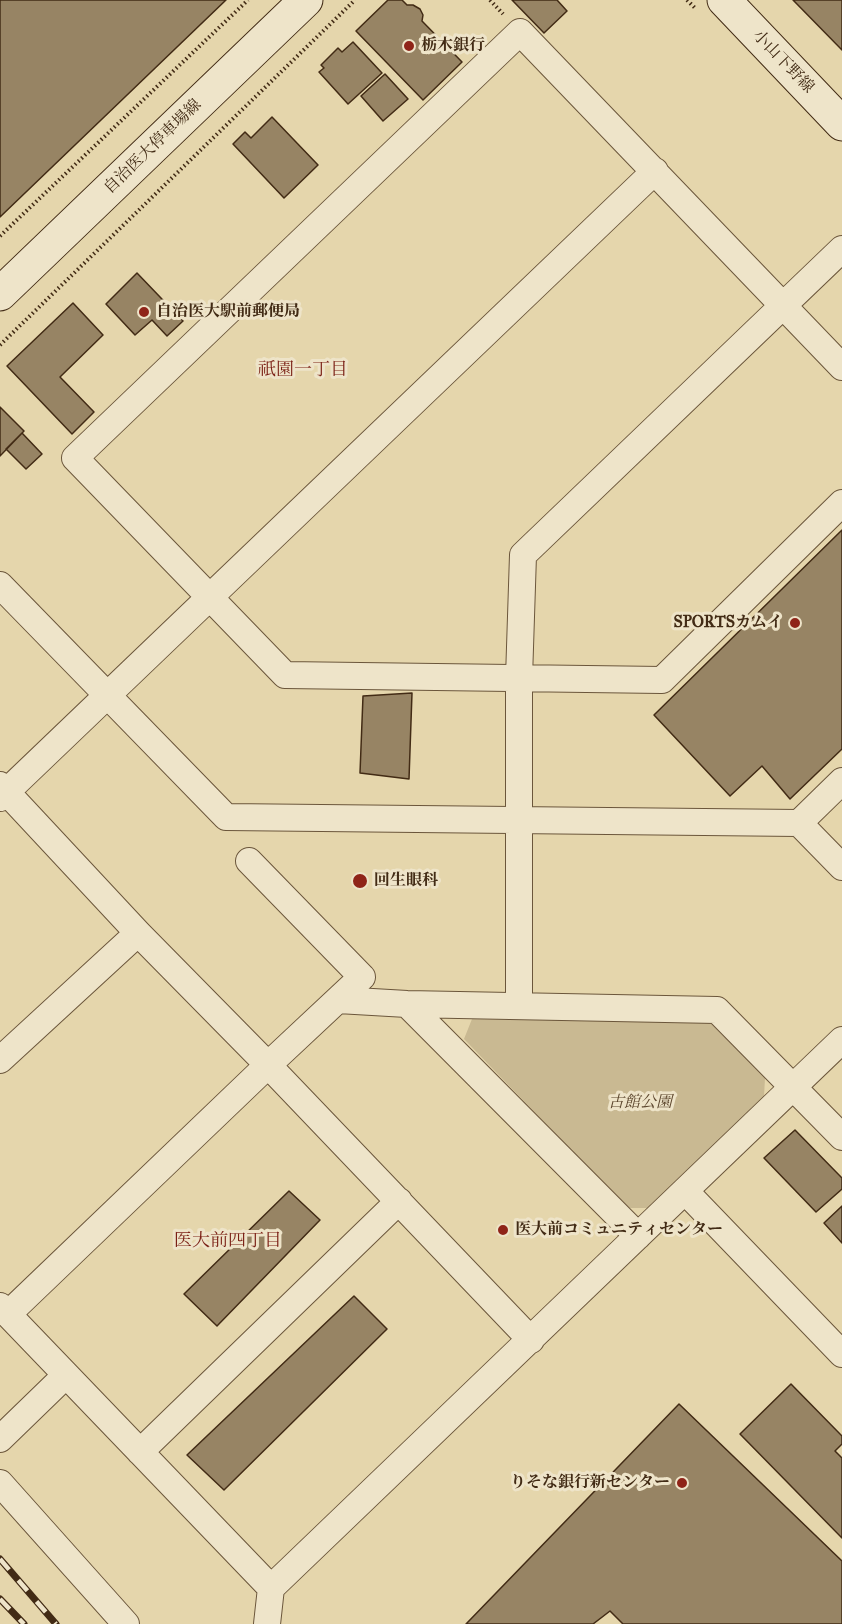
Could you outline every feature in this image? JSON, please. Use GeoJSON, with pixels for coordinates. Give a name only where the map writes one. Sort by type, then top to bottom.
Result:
{"type":"FeatureCollection","features":[{"type":"Feature","properties":{"kind":"main road","name":"自治医大停車場線"},"geometry":{"type":"LineString","coordinates":[[0,294],[306,0]]}},
{"type":"Feature","properties":{"kind":"main road","name":"小山下野線"},"geometry":{"type":"LineString","coordinates":[[724,0],[842,124]]}},
{"type":"Feature","properties":{"kind":"street"},"geometry":{"type":"LineString","coordinates":[[842,368],[520,32],[75,458],[285,675],[662,680],[842,503]]}},
{"type":"Feature","properties":{"kind":"street"},"geometry":{"type":"LineString","coordinates":[[531,1340],[2,792],[108,695],[655,171]]}},
{"type":"Feature","properties":{"kind":"street"},"geometry":{"type":"LineString","coordinates":[[519,1006],[519,678],[524,555],[842,249]]}},
{"type":"Feature","properties":{"kind":"street"},"geometry":{"type":"LineString","coordinates":[[0,585],[226,817],[800,823],[842,781]]}},
{"type":"Feature","properties":{"kind":"street"},"geometry":{"type":"LineString","coordinates":[[800,823],[842,867]]}},
{"type":"Feature","properties":{"kind":"street"},"geometry":{"type":"LineString","coordinates":[[249,861],[362,977],[4,1310],[271,1588]]}},
{"type":"Feature","properties":{"kind":"street"},"geometry":{"type":"LineString","coordinates":[[0,1060],[138,933]]}},
{"type":"Feature","properties":{"kind":"street"},"geometry":{"type":"LineString","coordinates":[[338,1000],[407,1004],[717,1010],[842,1137]]}},
{"type":"Feature","properties":{"kind":"street"},"geometry":{"type":"LineString","coordinates":[[407,1004],[638,1236]]}},
{"type":"Feature","properties":{"kind":"street"},"geometry":{"type":"LineString","coordinates":[[267,1624],[271,1588],[842,1040]]}},
{"type":"Feature","properties":{"kind":"street"},"geometry":{"type":"LineString","coordinates":[[685,1191],[842,1354]]}},
{"type":"Feature","properties":{"kind":"street"},"geometry":{"type":"LineString","coordinates":[[140,1452],[399,1201]]}},
{"type":"Feature","properties":{"kind":"street"},"geometry":{"type":"LineString","coordinates":[[0,1439],[66,1375]]}},
{"type":"Feature","properties":{"kind":"street"},"geometry":{"type":"LineString","coordinates":[[0,1483],[126,1624]]}},
{"type":"Feature","properties":{"kind":"path"},"geometry":{"type":"LineString","coordinates":[[0,236],[248,0]]}},
{"type":"Feature","properties":{"kind":"path"},"geometry":{"type":"LineString","coordinates":[[0,345],[355,0]]}},
{"type":"Feature","properties":{"kind":"green space","name":"古館公園"},"geometry":{"type":"Polygon","coordinates":[[[472,1019],[711,1022],[765,1078],[764,1097],[649,1208],[627,1208],[464,1039],[472,1019]]]}},
{"type":"Feature","properties":{"kind":"building"},"geometry":{"type":"Polygon","coordinates":[[[0,0],[226,0],[0,217],[0,0]]]}},
{"type":"Feature","properties":{"kind":"building","name":"栃木銀行"},"geometry":{"type":"Polygon","coordinates":[[[388,0],[402,0],[407,5],[420,9],[423,15],[422,21],[462,62],[423,100],[356,31],[388,0]]]}},
{"type":"Feature","properties":{"kind":"building"},"geometry":{"type":"Polygon","coordinates":[[[512,0],[557,0],[567,11],[544,33],[512,0]]]}},
{"type":"Feature","properties":{"kind":"building"},"geometry":{"type":"Polygon","coordinates":[[[793,0],[842,0],[842,50],[793,0]]]}},
{"type":"Feature","properties":{"kind":"building"},"geometry":{"type":"Polygon","coordinates":[[[353,42],[382,73],[348,104],[319,72],[324,68],[321,65],[338,48],[342,52],[353,42]]]}},
{"type":"Feature","properties":{"kind":"building"},"geometry":{"type":"Polygon","coordinates":[[[385,74],[408,99],[383,121],[361,96],[385,74]]]}},
{"type":"Feature","properties":{"kind":"building"},"geometry":{"type":"Polygon","coordinates":[[[272,117],[318,165],[284,198],[233,144],[245,132],[251,138],[272,117]]]}},
{"type":"Feature","properties":{"kind":"building","name":"自治医大駅前郵便局"},"geometry":{"type":"Polygon","coordinates":[[[137,273],[183,321],[167,336],[152,320],[135,335],[106,304],[137,273]]]}},
{"type":"Feature","properties":{"kind":"building"},"geometry":{"type":"Polygon","coordinates":[[[73,303],[103,335],[60,377],[94,412],[72,434],[7,366],[73,303]]]}},
{"type":"Feature","properties":{"kind":"building"},"geometry":{"type":"Polygon","coordinates":[[[0,407],[24,431],[0,456],[0,407]]]}},
{"type":"Feature","properties":{"kind":"building"},"geometry":{"type":"Polygon","coordinates":[[[22,433],[42,454],[26,469],[6,449],[22,433]]]}},
{"type":"Feature","properties":{"kind":"building","name":"SPORTSカムイ"},"geometry":{"type":"Polygon","coordinates":[[[842,530],[842,749],[790,799],[762,766],[730,796],[654,715],[842,530]]]}},
{"type":"Feature","properties":{"kind":"building"},"geometry":{"type":"Polygon","coordinates":[[[412,693],[409,779],[360,773],[363,696],[412,693]]]}},
{"type":"Feature","properties":{"kind":"building"},"geometry":{"type":"Polygon","coordinates":[[[795,1130],[842,1178],[842,1189],[816,1212],[764,1158],[795,1130]]]}},
{"type":"Feature","properties":{"kind":"building"},"geometry":{"type":"Polygon","coordinates":[[[289,1191],[320,1220],[217,1326],[184,1294],[289,1191]]]}},
{"type":"Feature","properties":{"kind":"building"},"geometry":{"type":"Polygon","coordinates":[[[842,1206],[842,1243],[824,1223],[842,1206]]]}},
{"type":"Feature","properties":{"kind":"building"},"geometry":{"type":"Polygon","coordinates":[[[354,1296],[387,1329],[224,1490],[187,1455],[354,1296]]]}},
{"type":"Feature","properties":{"kind":"building"},"geometry":{"type":"Polygon","coordinates":[[[791,1384],[842,1436],[842,1444],[835,1451],[842,1458],[842,1538],[740,1434],[791,1384]]]}},
{"type":"Feature","properties":{"kind":"building","name":"りそな銀行新センター"},"geometry":{"type":"Polygon","coordinates":[[[679,1404],[842,1561],[842,1624],[623,1624],[610,1611],[593,1624],[466,1624],[679,1404]]]}},
{"type":"Feature","properties":{"kind":"railway"},"geometry":{"type":"LineString","coordinates":[[0,1559],[56,1624]]}},
{"type":"Feature","properties":{"kind":"railway"},"geometry":{"type":"LineString","coordinates":[[0,1599],[24,1624]]}},
{"type":"Feature","properties":{"kind":"place","name":"栃木銀行"},"geometry":{"type":"Point","coordinates":[409,46]}},
{"type":"Feature","properties":{"kind":"place","name":"自治医大駅前郵便局"},"geometry":{"type":"Point","coordinates":[144,312]}},
{"type":"Feature","properties":{"kind":"place","name":"SPORTSカムイ"},"geometry":{"type":"Point","coordinates":[795,623]}},
{"type":"Feature","properties":{"kind":"place","name":"回生眼科"},"geometry":{"type":"Point","coordinates":[360,881]}},
{"type":"Feature","properties":{"kind":"place","name":"医大前コミュニティセンター"},"geometry":{"type":"Point","coordinates":[503,1230]}},
{"type":"Feature","properties":{"kind":"place","name":"りそな銀行新センター"},"geometry":{"type":"Point","coordinates":[682,1483]}},
{"type":"Feature","properties":{"kind":"district","name":"祇園一丁目"},"geometry":{"type":"Point","coordinates":[303,371]}},
{"type":"Feature","properties":{"kind":"district","name":"医大前四丁目"},"geometry":{"type":"Point","coordinates":[228,1242]}}]}
